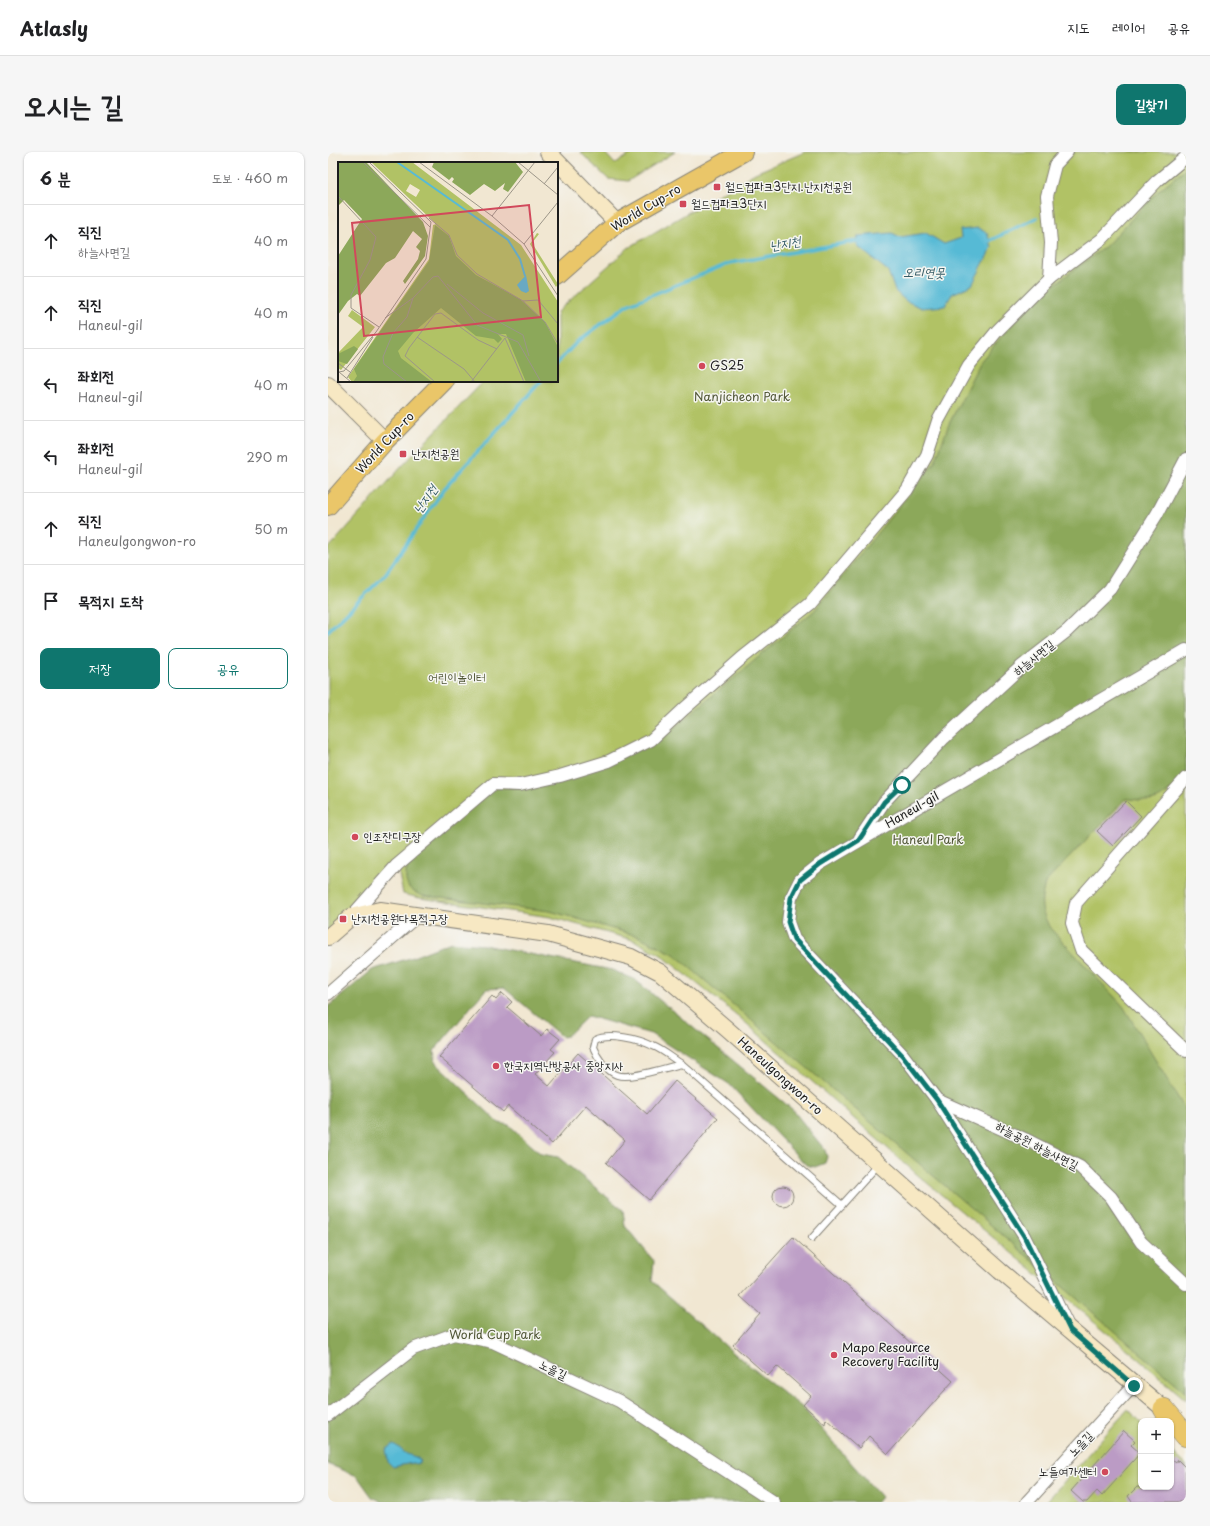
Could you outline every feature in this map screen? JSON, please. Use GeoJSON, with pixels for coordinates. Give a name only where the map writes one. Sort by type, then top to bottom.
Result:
{"type":"FeatureCollection","features":[{"type":"Feature","properties":{"kind":"highway"},"geometry":{"type":"LineString","coordinates":[[1164,1409],[1186,1424]]}},
{"type":"Feature","properties":{"kind":"highway"},"geometry":{"type":"LineString","coordinates":[[1164,1409],[1186,1436]]}},
{"type":"Feature","properties":{"kind":"main road","name":"World Cup-ro"},"geometry":{"type":"LineString","coordinates":[[558,275],[617,223],[743,152]]}},
{"type":"Feature","properties":{"kind":"main road","name":"World Cup-ro"},"geometry":{"type":"LineString","coordinates":[[328,506],[385,441],[443,382]]}},
{"type":"Feature","properties":{"kind":"street"},"geometry":{"type":"LineString","coordinates":[[548,152],[558,162]]}},
{"type":"Feature","properties":{"kind":"street"},"geometry":{"type":"LineString","coordinates":[[1049,279],[1051,243],[1048,196],[1055,165],[1067,152]]}},
{"type":"Feature","properties":{"kind":"street"},"geometry":{"type":"LineString","coordinates":[[351,918],[397,865],[493,784],[520,785],[560,776],[609,760],[651,740],[736,663],[810,604],[907,490],[927,455],[938,421],[969,365],[997,331],[1049,279],[1102,239],[1157,181],[1186,158]]}},
{"type":"Feature","properties":{"kind":"street"},"geometry":{"type":"LineString","coordinates":[[558,162],[617,223]]}},
{"type":"Feature","properties":{"kind":"street"},"geometry":{"type":"LineString","coordinates":[[328,384],[385,441]]}},
{"type":"Feature","properties":{"kind":"street","name":"하늘사면길"},"geometry":{"type":"LineString","coordinates":[[859,840],[884,802],[944,738],[1022,666],[1067,631],[1110,589],[1157,514],[1186,459]]}},
{"type":"Feature","properties":{"kind":"street","name":"Haneul-gil"},"geometry":{"type":"LineString","coordinates":[[1070,1330],[1024,1236],[937,1100],[902,1055],[794,939],[788,922],[791,898],[800,880],[820,864],[1186,650]]}},
{"type":"Feature","properties":{"kind":"street"},"geometry":{"type":"LineString","coordinates":[[1186,778],[1076,903],[1072,923],[1081,950],[1186,1051]]}},
{"type":"Feature","properties":{"kind":"street","name":"Haneulgongwon-ro"},"geometry":{"type":"LineString","coordinates":[[328,938],[351,918],[380,910],[548,934],[631,957],[660,972],[728,1030],[1000,1271],[1134,1386],[1164,1409]]}},
{"type":"Feature","properties":{"kind":"street"},"geometry":{"type":"LineString","coordinates":[[328,994],[418,916]]}},
{"type":"Feature","properties":{"kind":"street","name":"하늘공원 하늘사면길"},"geometry":{"type":"LineString","coordinates":[[937,1100],[1022,1138],[1080,1167],[1111,1197],[1141,1242],[1186,1284]]}},
{"type":"Feature","properties":{"kind":"street","name":"노을길"},"geometry":{"type":"LineString","coordinates":[[328,1415],[412,1349],[454,1334],[485,1340],[493,1342],[619,1401],[774,1502]]}},
{"type":"Feature","properties":{"kind":"street","name":"노을길"},"geometry":{"type":"LineString","coordinates":[[1027,1502],[1134,1386]]}},
{"type":"Feature","properties":{"kind":"lane"},"geometry":{"type":"LineString","coordinates":[[682,1064],[626,1077],[616,1075],[608,1068],[596,1055],[593,1047],[595,1039],[602,1035],[625,1038],[652,1045],[682,1064],[842,1204]]}},
{"type":"Feature","properties":{"kind":"lane"},"geometry":{"type":"LineString","coordinates":[[812,1238],[879,1164]]}},
{"type":"Feature","properties":{"kind":"green space"},"geometry":{"type":"Polygon","coordinates":[[[580,152],[604,152],[615,164],[634,152],[675,152],[628,181],[608,179],[580,152]]]}},
{"type":"Feature","properties":{"kind":"green space"},"geometry":{"type":"Polygon","coordinates":[[[805,152],[1186,152],[1186,1400],[1137,1357],[920,1177],[738,1016],[661,955],[633,940],[550,917],[420,898],[403,894],[397,865],[328,937],[328,549],[404,464],[483,382],[558,382],[558,311],[628,248],[755,173],[805,152]]]}},
{"type":"Feature","properties":{"kind":"green space","name":"Haneul Park"},"geometry":{"type":"Polygon","coordinates":[[[1186,168],[1186,771],[1169,791],[1159,798],[1147,801],[1125,799],[1045,883],[1042,896],[1042,906],[1044,916],[1050,928],[1123,1006],[1186,1111],[1186,1392],[674,954],[638,936],[550,911],[423,896],[409,887],[407,884],[406,874],[408,862],[493,788],[519,787],[656,743],[815,610],[935,462],[949,424],[980,362],[1032,301],[1106,246],[1158,191],[1186,168]]]}},
{"type":"Feature","properties":{"kind":"green space","name":"World Cup Park"},"geometry":{"type":"Polygon","coordinates":[[[451,942],[484,945],[612,970],[634,979],[792,1109],[825,1150],[827,1157],[825,1163],[815,1167],[806,1165],[729,1084],[651,1034],[588,1016],[567,1036],[562,1037],[504,988],[486,989],[434,1051],[436,1063],[499,1123],[509,1125],[541,1154],[558,1157],[623,1210],[625,1226],[654,1261],[652,1281],[736,1355],[803,1408],[881,1497],[877,1502],[383,1502],[372,1497],[357,1476],[328,1464],[328,1007],[372,970],[413,957],[451,942]]]}},
{"type":"Feature","properties":{"kind":"green space"},"geometry":{"type":"Polygon","coordinates":[[[1128,1409],[1138,1419],[1138,1490],[1174,1490],[1174,1453],[1186,1465],[1186,1502],[1046,1502],[1128,1409]]]}},
{"type":"Feature","properties":{"kind":"water","name":"오리연못"},"geometry":{"type":"Polygon","coordinates":[[[978,228],[987,233],[992,247],[972,285],[952,294],[945,306],[922,308],[906,301],[895,291],[888,271],[857,246],[858,236],[892,233],[900,237],[926,233],[944,244],[961,238],[960,230],[978,228]]]}},
{"type":"Feature","properties":{"kind":"water"},"geometry":{"type":"Polygon","coordinates":[[[393,1444],[406,1454],[416,1457],[421,1461],[417,1464],[412,1463],[393,1467],[388,1462],[386,1449],[393,1444]]]}},
{"type":"Feature","properties":{"kind":"building"},"geometry":{"type":"Polygon","coordinates":[[[1126,801],[1141,816],[1113,846],[1097,831],[1126,801]]]}},
{"type":"Feature","properties":{"kind":"building"},"geometry":{"type":"Polygon","coordinates":[[[502,993],[512,1002],[507,1007],[541,1036],[547,1029],[560,1039],[551,1049],[555,1052],[535,1074],[549,1086],[578,1053],[647,1114],[675,1081],[718,1118],[649,1200],[606,1163],[625,1140],[586,1105],[552,1144],[508,1106],[503,1112],[439,1057],[492,996],[496,1000],[502,993]]]}},
{"type":"Feature","properties":{"kind":"building"},"geometry":{"type":"Polygon","coordinates":[[[783,1186],[790,1189],[793,1196],[790,1203],[783,1206],[776,1203],[773,1196],[776,1189],[783,1186]]]}},
{"type":"Feature","properties":{"kind":"building","name":"Mapo Resource Recovery Facility"},"geometry":{"type":"Polygon","coordinates":[[[793,1237],[953,1381],[888,1454],[869,1436],[859,1448],[826,1419],[825,1424],[803,1405],[811,1396],[777,1366],[768,1376],[733,1345],[760,1314],[740,1296],[793,1237]]]}},
{"type":"Feature","properties":{"kind":"building","name":"노들여가센터"},"geometry":{"type":"Polygon","coordinates":[[[1124,1431],[1135,1441],[1131,1445],[1138,1451],[1138,1455],[1102,1496],[1097,1491],[1087,1502],[1083,1502],[1071,1491],[1124,1431]]]}},
{"type":"Feature","properties":{"kind":"building"},"geometry":{"type":"Polygon","coordinates":[[[1178,1460],[1186,1468],[1186,1502],[1132,1502],[1128,1496],[1137,1487],[1138,1490],[1174,1490],[1174,1461],[1176,1463],[1178,1460]]]}},
{"type":"Feature","properties":{"kind":"waterway","name":"난지천"},"geometry":{"type":"LineString","coordinates":[[987,242],[1036,218]]}},
{"type":"Feature","properties":{"kind":"waterway","name":"난지천"},"geometry":{"type":"LineString","coordinates":[[558,362],[577,342],[627,305],[730,263],[857,241],[861,242]]}},
{"type":"Feature","properties":{"kind":"waterway","name":"난지천"},"geometry":{"type":"LineString","coordinates":[[328,631],[384,576],[444,489],[540,382]]}},
{"type":"Feature","properties":{"kind":"place","name":"월드컵파크3단지.난지천공원"},"geometry":{"type":"Point","coordinates":[717,187]}},
{"type":"Feature","properties":{"kind":"place","name":"월드컵파크3단지"},"geometry":{"type":"Point","coordinates":[683,204]}},
{"type":"Feature","properties":{"kind":"place","name":"GS25"},"geometry":{"type":"Point","coordinates":[702,366]}},
{"type":"Feature","properties":{"kind":"place","name":"난지천공원"},"geometry":{"type":"Point","coordinates":[403,454]}},
{"type":"Feature","properties":{"kind":"place","name":"인조잔디구장"},"geometry":{"type":"Point","coordinates":[355,837]}},
{"type":"Feature","properties":{"kind":"place","name":"난지천공원다목적구장"},"geometry":{"type":"Point","coordinates":[343,919]}},
{"type":"Feature","properties":{"kind":"place","name":"한국지역난방공사 중앙지사"},"geometry":{"type":"Point","coordinates":[496,1066]}},
{"type":"Feature","properties":{"kind":"place","name":"Mapo Resource Recovery Facility"},"geometry":{"type":"Point","coordinates":[834,1355]}},
{"type":"Feature","properties":{"kind":"place","name":"노들여가센터"},"geometry":{"type":"Point","coordinates":[1105,1472]}},
{"type":"Feature","properties":{"kind":"route"},"geometry":{"type":"LineString","coordinates":[[902,785],[884,802],[859,840],[820,864],[800,880],[791,898],[788,922],[794,939],[902,1055],[937,1100],[1024,1236],[1070,1330],[1134,1386]]}},
{"type":"Feature","properties":{"kind":"park label","name":"Nanjicheon Park"},"geometry":{"type":"Point","coordinates":[742,397]}},
{"type":"Feature","properties":{"kind":"park label","name":"어린이놀이터"},"geometry":{"type":"Point","coordinates":[457,678]}}]}
